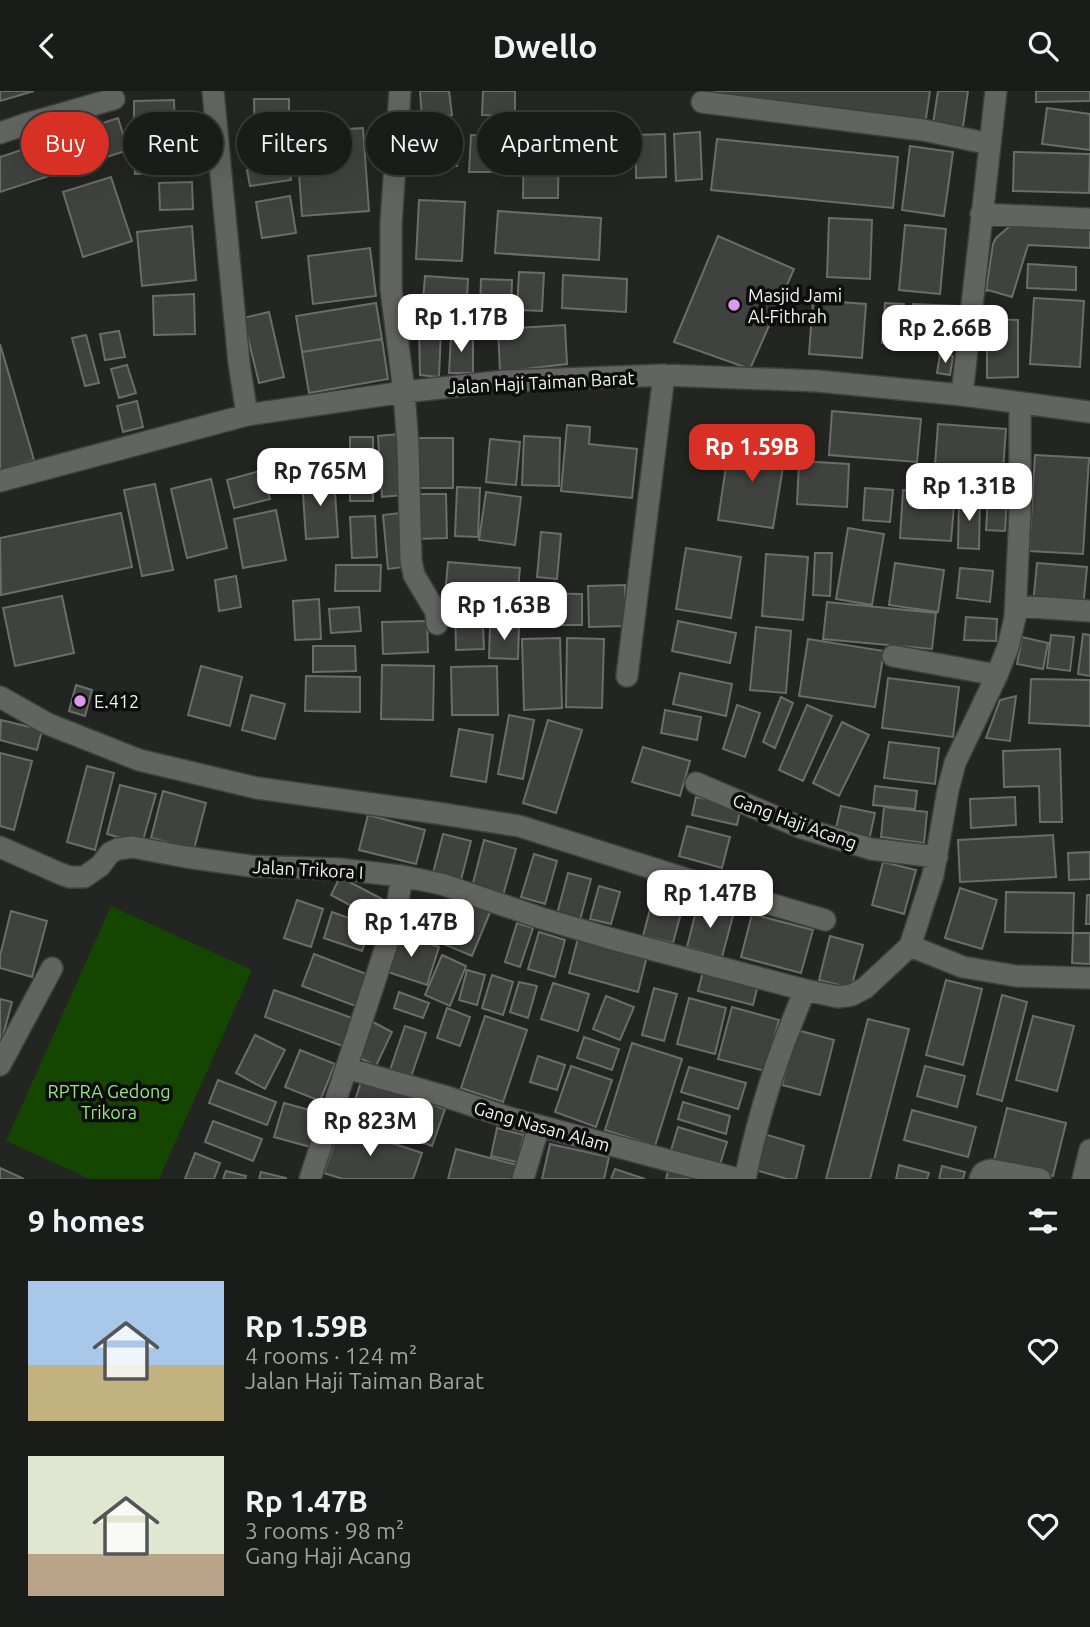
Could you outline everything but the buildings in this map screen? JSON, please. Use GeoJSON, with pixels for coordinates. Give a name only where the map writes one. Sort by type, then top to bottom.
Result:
{"type":"FeatureCollection","features":[{"type":"Feature","properties":{"kind":"street"},"geometry":{"type":"LineString","coordinates":[[213,91],[239,363],[247,415]]}},
{"type":"Feature","properties":{"kind":"street"},"geometry":{"type":"LineString","coordinates":[[400,91],[391,224],[391,289],[404,391],[411,560],[414,575],[436,612],[438,624]]}},
{"type":"Feature","properties":{"kind":"street"},"geometry":{"type":"LineString","coordinates":[[962,395],[996,91]]}},
{"type":"Feature","properties":{"kind":"street"},"geometry":{"type":"LineString","coordinates":[[0,133],[114,99]]}},
{"type":"Feature","properties":{"kind":"street"},"geometry":{"type":"LineString","coordinates":[[702,102],[923,130],[990,144]]}},
{"type":"Feature","properties":{"kind":"street"},"geometry":{"type":"LineString","coordinates":[[981,214],[1090,219]]}},
{"type":"Feature","properties":{"kind":"street"},"geometry":{"type":"LineString","coordinates":[[627,675],[664,375]]}},
{"type":"Feature","properties":{"kind":"street","name":"Jalan Haji Taiman Barat"},"geometry":{"type":"LineString","coordinates":[[0,481],[247,415],[404,391],[505,381],[664,375],[817,381],[962,395],[1090,412]]}},
{"type":"Feature","properties":{"kind":"street"},"geometry":{"type":"LineString","coordinates":[[1020,403],[1020,511],[1015,618],[997,675],[955,763],[937,857],[910,946],[963,967],[1016,976],[1090,978]]}},
{"type":"Feature","properties":{"kind":"street"},"geometry":{"type":"LineString","coordinates":[[1016,606],[1090,611]]}},
{"type":"Feature","properties":{"kind":"street"},"geometry":{"type":"LineString","coordinates":[[893,656],[997,675]]}},
{"type":"Feature","properties":{"kind":"street"},"geometry":{"type":"LineString","coordinates":[[0,697],[48,724],[139,760],[257,789],[519,826],[825,920]]}},
{"type":"Feature","properties":{"kind":"street","name":"Gang Haji Acang"},"geometry":{"type":"LineString","coordinates":[[696,783],[802,828],[871,849],[937,857]]}},
{"type":"Feature","properties":{"kind":"street","name":"Jalan Trikora I"},"geometry":{"type":"LineString","coordinates":[[0,847],[70,877],[84,877],[100,866],[110,853],[132,847],[250,866],[339,869],[402,876],[441,884],[605,937],[805,990],[838,996],[852,995],[865,988],[910,946]]}},
{"type":"Feature","properties":{"kind":"street"},"geometry":{"type":"LineString","coordinates":[[310,1179],[395,919],[402,876]]}},
{"type":"Feature","properties":{"kind":"street"},"geometry":{"type":"LineString","coordinates":[[0,1065],[52,968]]}},
{"type":"Feature","properties":{"kind":"street"},"geometry":{"type":"LineString","coordinates":[[745,1179],[765,1095],[805,990]]}},
{"type":"Feature","properties":{"kind":"street","name":"Gang Nasan Alam"},"geometry":{"type":"LineString","coordinates":[[346,1068],[509,1118],[738,1179]]}},
{"type":"Feature","properties":{"kind":"street"},"geometry":{"type":"LineString","coordinates":[[523,1179],[538,1126]]}},
{"type":"Feature","properties":{"kind":"street"},"geometry":{"type":"LineString","coordinates":[[1083,1179],[1090,1150]]}},
{"type":"Feature","properties":{"kind":"street"},"geometry":{"type":"LineString","coordinates":[[980,1179],[985,1171],[991,1170],[1040,1179]]}},
{"type":"Feature","properties":{"kind":"green space","name":"RPTRA Gedong Trikora"},"geometry":{"type":"Polygon","coordinates":[[[111,906],[252,970],[159,1179],[90,1179],[6,1141],[111,906]]]}},
{"type":"Feature","properties":{"kind":"place","name":"Masjid Jami Al-Fithrah"},"geometry":{"type":"Point","coordinates":[734,305]}},
{"type":"Feature","properties":{"kind":"place","name":"E.412"},"geometry":{"type":"Point","coordinates":[80,701]}}]}
